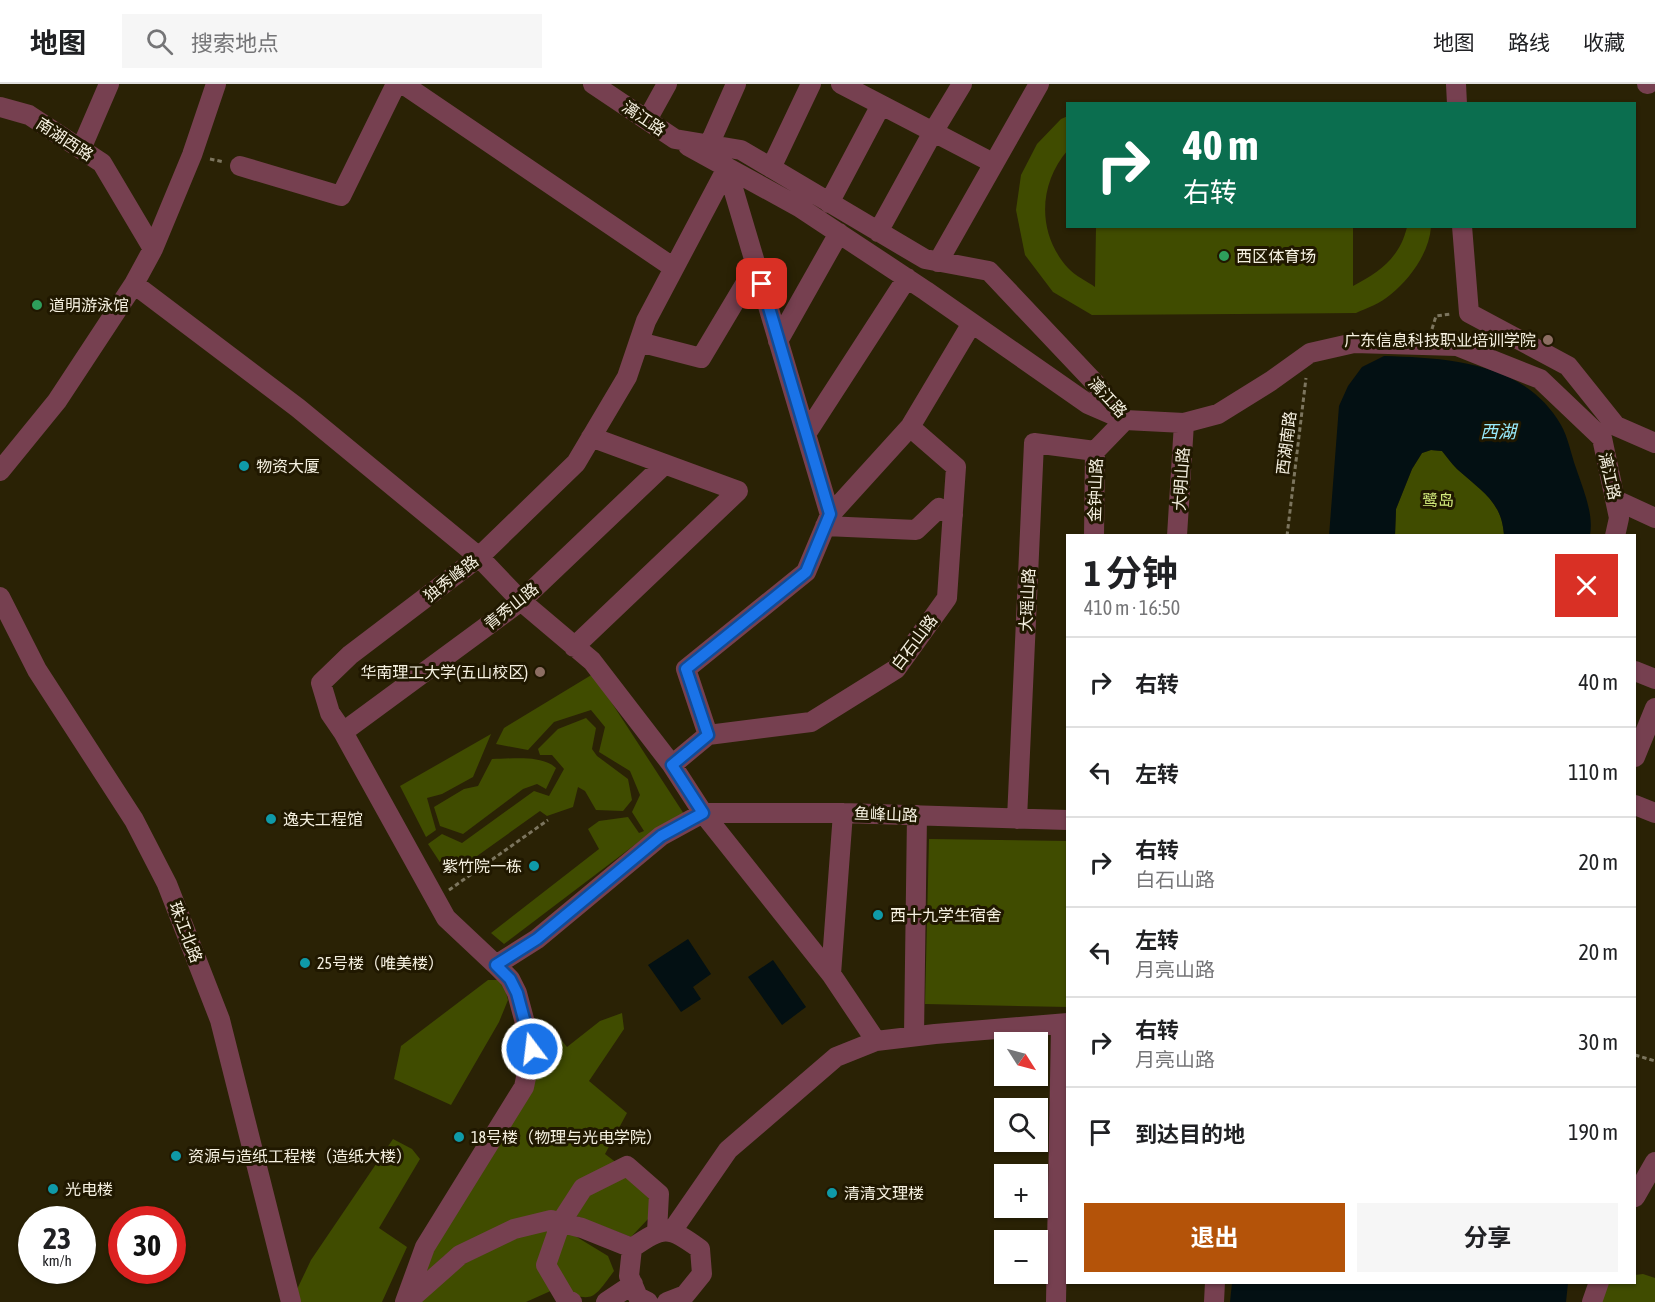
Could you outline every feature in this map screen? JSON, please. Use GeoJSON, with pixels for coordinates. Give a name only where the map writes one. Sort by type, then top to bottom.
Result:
{"type":"FeatureCollection","features":[{"type":"Feature","properties":{"kind":"street"},"geometry":{"type":"LineString","coordinates":[[81,149],[109,84]]}},
{"type":"Feature","properties":{"kind":"street"},"geometry":{"type":"LineString","coordinates":[[0,471],[57,401],[134,284],[153,249],[192,155],[216,84]]}},
{"type":"Feature","properties":{"kind":"street"},"geometry":{"type":"LineString","coordinates":[[240,166],[341,196],[396,84]]}},
{"type":"Feature","properties":{"kind":"street"},"geometry":{"type":"LineString","coordinates":[[403,84],[674,268]]}},
{"type":"Feature","properties":{"kind":"street","name":"漓江路"},"geometry":{"type":"LineString","coordinates":[[593,84],[675,139],[741,150],[925,260],[989,271],[1094,382],[1125,420],[1184,423],[1218,414],[1310,353],[1354,343],[1457,346],[1540,379],[1602,438],[1619,518],[1615,534]]}},
{"type":"Feature","properties":{"kind":"street"},"geometry":{"type":"LineString","coordinates":[[647,120],[667,84]]}},
{"type":"Feature","properties":{"kind":"street"},"geometry":{"type":"LineString","coordinates":[[709,145],[736,84]]}},
{"type":"Feature","properties":{"kind":"street"},"geometry":{"type":"LineString","coordinates":[[771,168],[811,84]]}},
{"type":"Feature","properties":{"kind":"street"},"geometry":{"type":"LineString","coordinates":[[841,84],[993,164]]}},
{"type":"Feature","properties":{"kind":"street"},"geometry":{"type":"LineString","coordinates":[[878,232],[962,84]]}},
{"type":"Feature","properties":{"kind":"street"},"geometry":{"type":"LineString","coordinates":[[938,262],[1039,84]]}},
{"type":"Feature","properties":{"kind":"street"},"geometry":{"type":"LineString","coordinates":[[1456,84],[1457,102]]}},
{"type":"Feature","properties":{"kind":"street"},"geometry":{"type":"LineString","coordinates":[[829,203],[881,105]]}},
{"type":"Feature","properties":{"kind":"street","name":"南湖西路"},"geometry":{"type":"LineString","coordinates":[[0,107],[29,115],[102,163],[153,249]]}},
{"type":"Feature","properties":{"kind":"street"},"geometry":{"type":"LineString","coordinates":[[675,139],[799,207],[907,278],[1088,404],[1125,420]]}},
{"type":"Feature","properties":{"kind":"street"},"geometry":{"type":"LineString","coordinates":[[727,168],[806,434],[827,520]]}},
{"type":"Feature","properties":{"kind":"street","name":"独秀峰路"},"geometry":{"type":"LineString","coordinates":[[406,1302],[425,1247],[524,1087],[532,1049],[517,993],[510,979],[446,918],[343,732],[330,713],[321,683],[350,655],[479,557],[576,462],[627,377],[646,321],[727,168]]}},
{"type":"Feature","properties":{"kind":"street"},"geometry":{"type":"LineString","coordinates":[[1462,228],[1469,313],[1568,366],[1616,426],[1655,443]]}},
{"type":"Feature","properties":{"kind":"street"},"geometry":{"type":"LineString","coordinates":[[778,341],[839,233]]}},
{"type":"Feature","properties":{"kind":"street"},"geometry":{"type":"LineString","coordinates":[[639,342],[701,358],[756,266]]}},
{"type":"Feature","properties":{"kind":"street"},"geometry":{"type":"LineString","coordinates":[[806,434],[907,278]]}},
{"type":"Feature","properties":{"kind":"street"},"geometry":{"type":"LineString","coordinates":[[134,284],[298,408],[479,557],[521,601],[592,661],[672,765],[703,813],[831,974],[876,1041]]}},
{"type":"Feature","properties":{"kind":"street"},"geometry":{"type":"LineString","coordinates":[[672,765],[708,735],[686,669],[806,572],[827,520],[910,427],[972,323]]}},
{"type":"Feature","properties":{"kind":"street","name":"金钟山路"},"geometry":{"type":"LineString","coordinates":[[1094,534],[1095,451],[1125,420]]}},
{"type":"Feature","properties":{"kind":"street","name":"大明山路"},"geometry":{"type":"LineString","coordinates":[[1177,534],[1184,423]]}},
{"type":"Feature","properties":{"kind":"street","name":"白石山路"},"geometry":{"type":"LineString","coordinates":[[708,735],[811,722],[896,669],[947,598],[956,467],[910,427]]}},
{"type":"Feature","properties":{"kind":"street"},"geometry":{"type":"LineString","coordinates":[[574,646],[738,491],[591,437]]}},
{"type":"Feature","properties":{"kind":"street","name":"大瑶山路"},"geometry":{"type":"LineString","coordinates":[[1017,819],[1034,443],[1095,451]]}},
{"type":"Feature","properties":{"kind":"street","name":"青秀山路"},"geometry":{"type":"LineString","coordinates":[[343,732],[521,601],[665,464]]}},
{"type":"Feature","properties":{"kind":"street"},"geometry":{"type":"LineString","coordinates":[[1616,500],[1655,518]]}},
{"type":"Feature","properties":{"kind":"street"},"geometry":{"type":"LineString","coordinates":[[827,520],[916,530],[939,508],[952,515]]}},
{"type":"Feature","properties":{"kind":"street","name":"珠江北路"},"geometry":{"type":"LineString","coordinates":[[0,597],[37,670],[134,820],[167,884],[220,1020],[291,1302]]}},
{"type":"Feature","properties":{"kind":"street"},"geometry":{"type":"LineString","coordinates":[[1636,671],[1655,679]]}},
{"type":"Feature","properties":{"kind":"street"},"geometry":{"type":"LineString","coordinates":[[1636,755],[1655,708]]}},
{"type":"Feature","properties":{"kind":"street"},"geometry":{"type":"LineString","coordinates":[[1636,805],[1655,813]]}},
{"type":"Feature","properties":{"kind":"street"},"geometry":{"type":"LineString","coordinates":[[496,965],[537,939],[661,836],[703,813]]}},
{"type":"Feature","properties":{"kind":"street","name":"鱼峰山路"},"geometry":{"type":"LineString","coordinates":[[703,813],[843,813],[1066,820]]}},
{"type":"Feature","properties":{"kind":"street"},"geometry":{"type":"LineString","coordinates":[[831,974],[843,813]]}},
{"type":"Feature","properties":{"kind":"street"},"geometry":{"type":"LineString","coordinates":[[914,1036],[916,815]]}},
{"type":"Feature","properties":{"kind":"street"},"geometry":{"type":"LineString","coordinates":[[665,1232],[728,1150],[836,1057],[876,1041],[1064,1024],[1056,1302]]}},
{"type":"Feature","properties":{"kind":"street"},"geometry":{"type":"LineString","coordinates":[[1636,1195],[1655,1162]]}},
{"type":"Feature","properties":{"kind":"street"},"geometry":{"type":"LineString","coordinates":[[572,1302],[566,1299],[546,1265],[561,1222],[583,1188],[627,1166],[659,1194],[665,1232]]}},
{"type":"Feature","properties":{"kind":"street"},"geometry":{"type":"LineString","coordinates":[[406,1302],[460,1255],[514,1229],[551,1220],[582,1228],[632,1248]]}},
{"type":"Feature","properties":{"kind":"street"},"geometry":{"type":"LineString","coordinates":[[648,1302],[638,1297],[629,1276],[632,1248],[654,1233],[665,1232],[682,1236],[700,1249],[702,1274],[685,1295],[667,1302]]}},
{"type":"Feature","properties":{"kind":"street"},"geometry":{"type":"LineString","coordinates":[[606,1302],[633,1284]]}},
{"type":"Feature","properties":{"kind":"street"},"geometry":{"type":"LineString","coordinates":[[1214,1302],[1215,1284]]}},
{"type":"Feature","properties":{"kind":"street"},"geometry":{"type":"LineString","coordinates":[[1592,1302],[1598,1284]]}},
{"type":"Feature","properties":{"kind":"path"},"geometry":{"type":"LineString","coordinates":[[192,155],[240,166]]}},
{"type":"Feature","properties":{"kind":"path","name":"西湖南路"},"geometry":{"type":"LineString","coordinates":[[1287,534],[1310,353]]}},
{"type":"Feature","properties":{"kind":"path"},"geometry":{"type":"LineString","coordinates":[[435,900],[548,820]]}},
{"type":"Feature","properties":{"kind":"path"},"geometry":{"type":"LineString","coordinates":[[1636,1055],[1655,1061]]}},
{"type":"Feature","properties":{"kind":"green space"},"geometry":{"type":"Polygon","coordinates":[[[1066,117],[1066,153],[1051,178],[1045,209],[1046,225],[1058,255],[1068,268],[1095,287],[1096,228],[1353,228],[1353,286],[1388,262],[1404,238],[1407,228],[1431,228],[1427,246],[1417,265],[1397,289],[1374,305],[1356,313],[1092,315],[1053,292],[1025,255],[1016,210],[1021,175],[1037,144],[1061,119],[1066,117]]]}},
{"type":"Feature","properties":{"kind":"green space","name":"鹭岛"},"geometry":{"type":"Polygon","coordinates":[[[1431,450],[1442,451],[1494,505],[1499,513],[1504,534],[1395,534],[1396,509],[1412,469],[1422,453],[1431,450]]]}},
{"type":"Feature","properties":{"kind":"green space"},"geometry":{"type":"Polygon","coordinates":[[[593,674],[684,814],[653,831],[504,944],[491,933],[599,849],[588,829],[599,821],[628,817],[639,833],[644,831],[632,812],[640,795],[630,771],[599,752],[605,727],[591,710],[554,722],[528,750],[496,744],[504,728],[593,674]]]}},
{"type":"Feature","properties":{"kind":"green space"},"geometry":{"type":"Polygon","coordinates":[[[586,718],[596,728],[592,749],[597,756],[628,779],[632,800],[623,811],[596,810],[585,791],[578,787],[573,807],[547,816],[540,811],[449,876],[428,844],[442,834],[462,843],[534,791],[549,796],[564,769],[552,755],[540,755],[538,749],[558,729],[586,718]]]}},
{"type":"Feature","properties":{"kind":"green space"},"geometry":{"type":"Polygon","coordinates":[[[491,734],[473,777],[442,794],[427,798],[436,830],[426,837],[400,786],[491,734]]]}},
{"type":"Feature","properties":{"kind":"green space"},"geometry":{"type":"Polygon","coordinates":[[[492,759],[534,759],[556,768],[546,789],[537,784],[523,789],[463,834],[440,826],[434,807],[464,789],[478,786],[492,759]]]}},
{"type":"Feature","properties":{"kind":"green space"},"geometry":{"type":"Polygon","coordinates":[[[929,839],[1066,841],[1066,1007],[925,1004],[929,839]]]}},
{"type":"Feature","properties":{"kind":"green space"},"geometry":{"type":"Polygon","coordinates":[[[488,980],[503,980],[508,1000],[499,1022],[451,1105],[394,1079],[401,1046],[488,980]]]}},
{"type":"Feature","properties":{"kind":"green space"},"geometry":{"type":"Polygon","coordinates":[[[622,1013],[624,1029],[589,1081],[627,1113],[605,1154],[643,1183],[655,1205],[648,1219],[631,1237],[566,1212],[482,1235],[444,1256],[417,1282],[448,1214],[533,1080],[531,1021],[546,1021],[567,1047],[600,1021],[622,1013]]]}},
{"type":"Feature","properties":{"kind":"green space"},"geometry":{"type":"Polygon","coordinates":[[[393,1139],[412,1149],[420,1159],[379,1228],[407,1247],[382,1302],[291,1302],[311,1260],[393,1139]]]}},
{"type":"Feature","properties":{"kind":"green space"},"geometry":{"type":"Polygon","coordinates":[[[562,1228],[608,1256],[614,1271],[596,1294],[585,1297],[555,1289],[526,1302],[419,1302],[442,1275],[527,1232],[562,1228]]]}},
{"type":"Feature","properties":{"kind":"green space"},"geometry":{"type":"Polygon","coordinates":[[[1643,1274],[1655,1278],[1655,1302],[1592,1302],[1599,1284],[1636,1284],[1636,1275],[1643,1274]]]}},
{"type":"Feature","properties":{"kind":"water","name":"西湖"},"geometry":{"type":"Polygon","coordinates":[[[1384,356],[1459,362],[1506,376],[1527,388],[1546,404],[1561,425],[1568,440],[1587,502],[1590,534],[1504,534],[1499,513],[1488,497],[1457,469],[1442,451],[1431,450],[1422,453],[1412,469],[1396,509],[1395,534],[1329,534],[1339,406],[1348,386],[1362,367],[1384,356]]]}},
{"type":"Feature","properties":{"kind":"water"},"geometry":{"type":"Polygon","coordinates":[[[688,939],[711,974],[693,987],[701,999],[681,1012],[648,965],[688,939]]]}},
{"type":"Feature","properties":{"kind":"water"},"geometry":{"type":"Polygon","coordinates":[[[773,960],[806,1007],[782,1025],[748,977],[773,960]]]}},
{"type":"Feature","properties":{"kind":"water"},"geometry":{"type":"Polygon","coordinates":[[[1232,1284],[1568,1284],[1566,1302],[1230,1302],[1232,1284]]]}},
{"type":"Feature","properties":{"kind":"place","name":"西区体育场"},"geometry":{"type":"Point","coordinates":[1224,256]}},
{"type":"Feature","properties":{"kind":"place","name":"道明游泳馆"},"geometry":{"type":"Point","coordinates":[37,305]}},
{"type":"Feature","properties":{"kind":"place","name":"广东信息科技职业培训学院"},"geometry":{"type":"Point","coordinates":[1548,340]}},
{"type":"Feature","properties":{"kind":"place","name":"物资大厦"},"geometry":{"type":"Point","coordinates":[244,466]}},
{"type":"Feature","properties":{"kind":"place","name":"华南理工大学(五山校区)"},"geometry":{"type":"Point","coordinates":[540,672]}},
{"type":"Feature","properties":{"kind":"place","name":"逸夫工程馆"},"geometry":{"type":"Point","coordinates":[271,819]}},
{"type":"Feature","properties":{"kind":"place","name":"紫竹院一栋"},"geometry":{"type":"Point","coordinates":[534,866]}},
{"type":"Feature","properties":{"kind":"place","name":"西十九学生宿舍"},"geometry":{"type":"Point","coordinates":[878,915]}},
{"type":"Feature","properties":{"kind":"place","name":"25号楼（唯美楼）"},"geometry":{"type":"Point","coordinates":[305,963]}},
{"type":"Feature","properties":{"kind":"place","name":"18号楼（物理与光电学院）"},"geometry":{"type":"Point","coordinates":[459,1137]}},
{"type":"Feature","properties":{"kind":"place","name":"资源与造纸工程楼（造纸大楼）"},"geometry":{"type":"Point","coordinates":[176,1156]}},
{"type":"Feature","properties":{"kind":"place","name":"光电楼"},"geometry":{"type":"Point","coordinates":[53,1189]}},
{"type":"Feature","properties":{"kind":"place","name":"清清文理楼"},"geometry":{"type":"Point","coordinates":[832,1193]}},
{"type":"Feature","properties":{"kind":"route"},"geometry":{"type":"LineString","coordinates":[[532,1049],[517,993],[510,979],[496,965],[537,939],[661,836],[703,813],[672,765],[708,735],[686,669],[806,572],[830,514],[762,284]]}}]}
